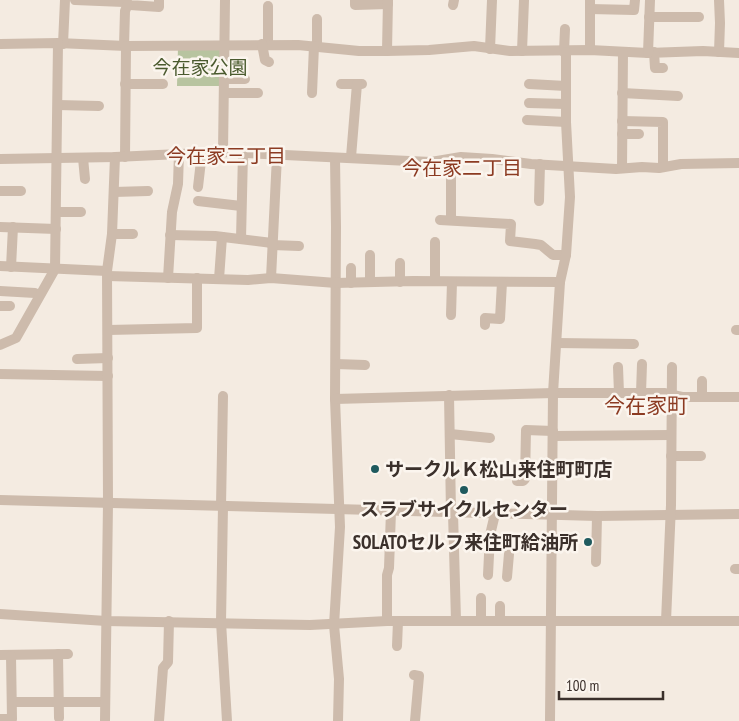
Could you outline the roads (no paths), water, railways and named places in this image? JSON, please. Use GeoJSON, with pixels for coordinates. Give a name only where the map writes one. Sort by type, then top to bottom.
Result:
{"type":"FeatureCollection","features":[{"type":"Feature","properties":{"kind":"street"},"geometry":{"type":"LineString","coordinates":[[0,346],[16,338],[55,269],[60,44],[65,0]]}},
{"type":"Feature","properties":{"kind":"street"},"geometry":{"type":"LineString","coordinates":[[75,0],[124,2],[128,4],[139,3],[159,6],[159,0]]}},
{"type":"Feature","properties":{"kind":"street"},"geometry":{"type":"LineString","coordinates":[[223,152],[225,0]]}},
{"type":"Feature","properties":{"kind":"street"},"geometry":{"type":"LineString","coordinates":[[355,0],[355,5],[388,2],[386,52]]}},
{"type":"Feature","properties":{"kind":"street"},"geometry":{"type":"LineString","coordinates":[[490,49],[492,0]]}},
{"type":"Feature","properties":{"kind":"street"},"geometry":{"type":"LineString","coordinates":[[522,51],[524,0]]}},
{"type":"Feature","properties":{"kind":"street"},"geometry":{"type":"LineString","coordinates":[[590,50],[590,5],[634,10],[635,0]]}},
{"type":"Feature","properties":{"kind":"street"},"geometry":{"type":"LineString","coordinates":[[650,0],[651,52],[655,68],[663,68]]}},
{"type":"Feature","properties":{"kind":"street"},"geometry":{"type":"LineString","coordinates":[[719,0],[719,52]]}},
{"type":"Feature","properties":{"kind":"street"},"geometry":{"type":"LineString","coordinates":[[105,721],[108,503],[107,273],[112,234],[114,192],[120,157],[125,84],[125,11],[128,4]]}},
{"type":"Feature","properties":{"kind":"street"},"geometry":{"type":"LineString","coordinates":[[268,6],[263,55],[265,60],[269,62]]}},
{"type":"Feature","properties":{"kind":"street"},"geometry":{"type":"LineString","coordinates":[[650,17],[698,17]]}},
{"type":"Feature","properties":{"kind":"street"},"geometry":{"type":"LineString","coordinates":[[312,93],[318,18]]}},
{"type":"Feature","properties":{"kind":"street"},"geometry":{"type":"LineString","coordinates":[[550,721],[554,393],[560,282],[566,255],[570,197],[566,122],[565,29]]}},
{"type":"Feature","properties":{"kind":"street"},"geometry":{"type":"LineString","coordinates":[[0,44],[125,46],[265,44],[386,52],[463,47],[565,52],[590,50],[739,53]]}},
{"type":"Feature","properties":{"kind":"street"},"geometry":{"type":"LineString","coordinates":[[622,168],[623,52]]}},
{"type":"Feature","properties":{"kind":"street"},"geometry":{"type":"LineString","coordinates":[[224,79],[245,79]]}},
{"type":"Feature","properties":{"kind":"street"},"geometry":{"type":"LineString","coordinates":[[125,84],[163,84]]}},
{"type":"Feature","properties":{"kind":"street"},"geometry":{"type":"LineString","coordinates":[[341,84],[360,84],[351,157]]}},
{"type":"Feature","properties":{"kind":"street"},"geometry":{"type":"LineString","coordinates":[[529,84],[566,86]]}},
{"type":"Feature","properties":{"kind":"street"},"geometry":{"type":"LineString","coordinates":[[224,93],[258,93]]}},
{"type":"Feature","properties":{"kind":"street"},"geometry":{"type":"LineString","coordinates":[[622,93],[678,96]]}},
{"type":"Feature","properties":{"kind":"street"},"geometry":{"type":"LineString","coordinates":[[529,103],[566,104]]}},
{"type":"Feature","properties":{"kind":"street"},"geometry":{"type":"LineString","coordinates":[[58,105],[99,106]]}},
{"type":"Feature","properties":{"kind":"street"},"geometry":{"type":"LineString","coordinates":[[527,120],[566,122]]}},
{"type":"Feature","properties":{"kind":"street"},"geometry":{"type":"LineString","coordinates":[[622,121],[663,122],[663,167]]}},
{"type":"Feature","properties":{"kind":"street"},"geometry":{"type":"LineString","coordinates":[[622,134],[639,134]]}},
{"type":"Feature","properties":{"kind":"street"},"geometry":{"type":"LineString","coordinates":[[198,187],[202,152]]}},
{"type":"Feature","properties":{"kind":"street"},"geometry":{"type":"LineString","coordinates":[[0,159],[120,157],[223,152],[277,156],[351,157],[416,162],[432,162],[461,157],[492,158],[598,169],[739,163]]}},
{"type":"Feature","properties":{"kind":"street"},"geometry":{"type":"LineString","coordinates":[[168,278],[172,212],[178,184],[179,153]]}},
{"type":"Feature","properties":{"kind":"street"},"geometry":{"type":"LineString","coordinates":[[241,239],[243,153]]}},
{"type":"Feature","properties":{"kind":"street"},"geometry":{"type":"LineString","coordinates":[[271,278],[277,156]]}},
{"type":"Feature","properties":{"kind":"street"},"geometry":{"type":"LineString","coordinates":[[83,158],[85,179]]}},
{"type":"Feature","properties":{"kind":"street"},"geometry":{"type":"LineString","coordinates":[[335,158],[336,399],[340,509],[334,625],[339,679],[338,721]]}},
{"type":"Feature","properties":{"kind":"street"},"geometry":{"type":"LineString","coordinates":[[451,159],[451,220]]}},
{"type":"Feature","properties":{"kind":"street"},"geometry":{"type":"LineString","coordinates":[[539,201],[540,164]]}},
{"type":"Feature","properties":{"kind":"street"},"geometry":{"type":"LineString","coordinates":[[0,191],[21,191]]}},
{"type":"Feature","properties":{"kind":"street"},"geometry":{"type":"LineString","coordinates":[[114,192],[148,191]]}},
{"type":"Feature","properties":{"kind":"street"},"geometry":{"type":"LineString","coordinates":[[198,201],[242,206]]}},
{"type":"Feature","properties":{"kind":"street"},"geometry":{"type":"LineString","coordinates":[[56,212],[81,212]]}},
{"type":"Feature","properties":{"kind":"street"},"geometry":{"type":"LineString","coordinates":[[440,220],[511,224],[510,242],[541,245],[553,255],[566,255]]}},
{"type":"Feature","properties":{"kind":"street"},"geometry":{"type":"LineString","coordinates":[[0,227],[56,229]]}},
{"type":"Feature","properties":{"kind":"street"},"geometry":{"type":"LineString","coordinates":[[11,267],[13,227]]}},
{"type":"Feature","properties":{"kind":"street"},"geometry":{"type":"LineString","coordinates":[[112,234],[133,234]]}},
{"type":"Feature","properties":{"kind":"street"},"geometry":{"type":"LineString","coordinates":[[170,235],[222,237],[299,246]]}},
{"type":"Feature","properties":{"kind":"street"},"geometry":{"type":"LineString","coordinates":[[219,279],[222,237]]}},
{"type":"Feature","properties":{"kind":"street"},"geometry":{"type":"LineString","coordinates":[[435,242],[435,281]]}},
{"type":"Feature","properties":{"kind":"street"},"geometry":{"type":"LineString","coordinates":[[370,256],[370,282]]}},
{"type":"Feature","properties":{"kind":"street"},"geometry":{"type":"LineString","coordinates":[[400,263],[400,282]]}},
{"type":"Feature","properties":{"kind":"street"},"geometry":{"type":"LineString","coordinates":[[0,266],[168,278],[271,278],[336,283],[435,281],[560,282]]}},
{"type":"Feature","properties":{"kind":"street"},"geometry":{"type":"LineString","coordinates":[[351,268],[351,283]]}},
{"type":"Feature","properties":{"kind":"street"},"geometry":{"type":"LineString","coordinates":[[108,330],[197,328],[197,278]]}},
{"type":"Feature","properties":{"kind":"street"},"geometry":{"type":"LineString","coordinates":[[451,315],[452,282]]}},
{"type":"Feature","properties":{"kind":"street"},"geometry":{"type":"LineString","coordinates":[[485,325],[485,318],[500,319],[502,282]]}},
{"type":"Feature","properties":{"kind":"street"},"geometry":{"type":"LineString","coordinates":[[0,291],[36,293]]}},
{"type":"Feature","properties":{"kind":"street"},"geometry":{"type":"LineString","coordinates":[[557,343],[616,347],[634,344]]}},
{"type":"Feature","properties":{"kind":"street"},"geometry":{"type":"LineString","coordinates":[[77,359],[108,358]]}},
{"type":"Feature","properties":{"kind":"street"},"geometry":{"type":"LineString","coordinates":[[336,364],[365,365]]}},
{"type":"Feature","properties":{"kind":"street"},"geometry":{"type":"LineString","coordinates":[[641,393],[642,364]]}},
{"type":"Feature","properties":{"kind":"street"},"geometry":{"type":"LineString","coordinates":[[618,367],[619,393]]}},
{"type":"Feature","properties":{"kind":"street"},"geometry":{"type":"LineString","coordinates":[[666,621],[670,516],[672,367]]}},
{"type":"Feature","properties":{"kind":"street"},"geometry":{"type":"LineString","coordinates":[[0,374],[108,376]]}},
{"type":"Feature","properties":{"kind":"street"},"geometry":{"type":"LineString","coordinates":[[702,381],[702,396]]}},
{"type":"Feature","properties":{"kind":"street"},"geometry":{"type":"LineString","coordinates":[[336,399],[554,393],[641,393],[739,397]]}},
{"type":"Feature","properties":{"kind":"street"},"geometry":{"type":"LineString","coordinates":[[449,395],[456,621]]}},
{"type":"Feature","properties":{"kind":"street"},"geometry":{"type":"LineString","coordinates":[[223,396],[221,622],[227,721]]}},
{"type":"Feature","properties":{"kind":"street"},"geometry":{"type":"LineString","coordinates":[[517,482],[523,482],[525,479],[526,430],[553,433],[671,435]]}},
{"type":"Feature","properties":{"kind":"street"},"geometry":{"type":"LineString","coordinates":[[450,434],[490,438]]}},
{"type":"Feature","properties":{"kind":"street"},"geometry":{"type":"LineString","coordinates":[[671,456],[702,456]]}},
{"type":"Feature","properties":{"kind":"street"},"geometry":{"type":"LineString","coordinates":[[513,469],[525,469]]}},
{"type":"Feature","properties":{"kind":"street"},"geometry":{"type":"LineString","coordinates":[[0,500],[553,516],[739,514]]}},
{"type":"Feature","properties":{"kind":"street"},"geometry":{"type":"LineString","coordinates":[[387,621],[387,575],[389,568],[391,511]]}},
{"type":"Feature","properties":{"kind":"street"},"geometry":{"type":"LineString","coordinates":[[495,514],[490,535],[489,572],[508,574],[508,554]]}},
{"type":"Feature","properties":{"kind":"street"},"geometry":{"type":"LineString","coordinates":[[596,562],[597,516]]}},
{"type":"Feature","properties":{"kind":"street"},"geometry":{"type":"LineString","coordinates":[[480,621],[481,598]]}},
{"type":"Feature","properties":{"kind":"street"},"geometry":{"type":"LineString","coordinates":[[500,606],[500,620]]}},
{"type":"Feature","properties":{"kind":"street"},"geometry":{"type":"LineString","coordinates":[[0,614],[106,621],[334,625],[387,621],[739,621]]}},
{"type":"Feature","properties":{"kind":"street"},"geometry":{"type":"LineString","coordinates":[[397,646],[398,621]]}},
{"type":"Feature","properties":{"kind":"street"},"geometry":{"type":"LineString","coordinates":[[159,721],[163,668],[168,662],[169,622]]}},
{"type":"Feature","properties":{"kind":"street"},"geometry":{"type":"LineString","coordinates":[[0,656],[63,654],[59,718]]}},
{"type":"Feature","properties":{"kind":"street"},"geometry":{"type":"LineString","coordinates":[[0,719],[12,718],[11,656]]}},
{"type":"Feature","properties":{"kind":"street"},"geometry":{"type":"LineString","coordinates":[[414,675],[419,676],[415,721]]}},
{"type":"Feature","properties":{"kind":"street"},"geometry":{"type":"LineString","coordinates":[[12,702],[105,702]]}},
{"type":"Feature","properties":{"kind":"place","name":"サークルＫ松山来住町町店"},"geometry":{"type":"Point","coordinates":[375,469]}},
{"type":"Feature","properties":{"kind":"place","name":"スラブサイクルセンター"},"geometry":{"type":"Point","coordinates":[464,490]}},
{"type":"Feature","properties":{"kind":"place","name":"SOLATOセルフ来住町給油所"},"geometry":{"type":"Point","coordinates":[588,542]}},
{"type":"Feature","properties":{"kind":"district","name":"今在家三丁目"},"geometry":{"type":"Point","coordinates":[226,156]}},
{"type":"Feature","properties":{"kind":"district","name":"今在家二丁目"},"geometry":{"type":"Point","coordinates":[462,168]}},
{"type":"Feature","properties":{"kind":"district","name":"今在家町"},"geometry":{"type":"Point","coordinates":[646,405]}},
{"type":"Feature","properties":{"kind":"park label","name":"今在家公園"},"geometry":{"type":"Point","coordinates":[200,67]}}]}
